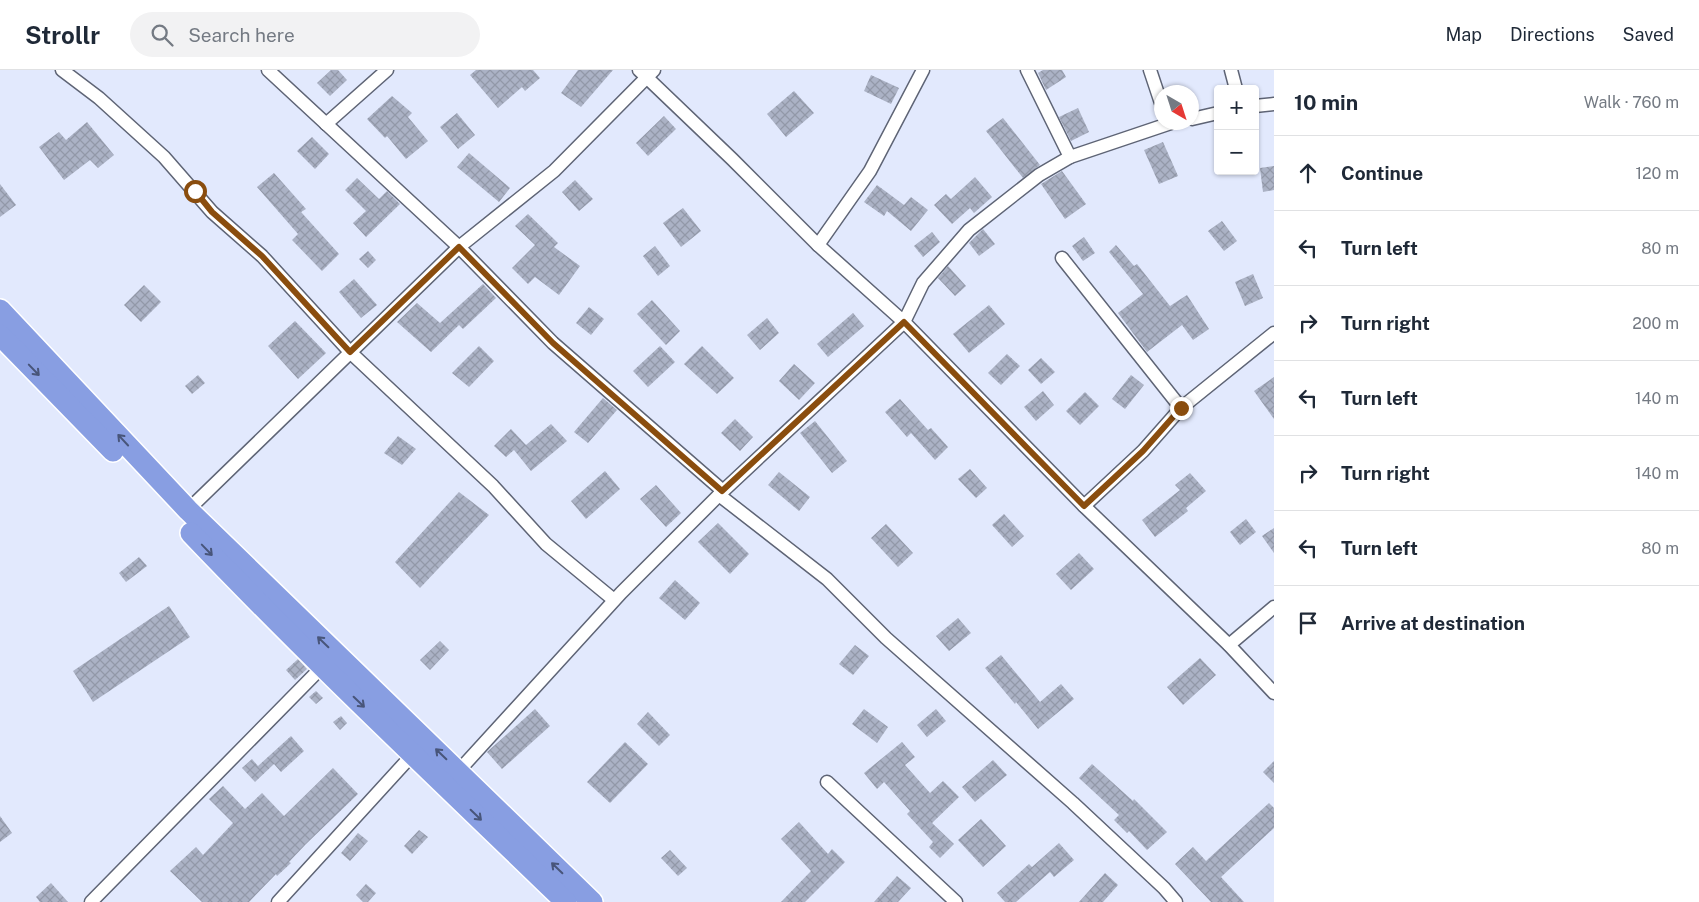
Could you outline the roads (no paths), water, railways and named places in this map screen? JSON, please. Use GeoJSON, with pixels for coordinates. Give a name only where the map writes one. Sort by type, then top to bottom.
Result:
{"type":"FeatureCollection","features":[{"type":"Feature","properties":{"kind":"highway"},"geometry":{"type":"LineString","coordinates":[[0,310],[188,510],[279,600],[452,778],[566,902]]}},
{"type":"Feature","properties":{"kind":"highway"},"geometry":{"type":"LineString","coordinates":[[0,335],[256,602],[322,667],[413,754],[452,778],[592,902]]}},
{"type":"Feature","properties":{"kind":"street"},"geometry":{"type":"LineString","coordinates":[[62,70],[99,98],[164,157],[212,212],[262,256],[350,352],[493,486],[546,544],[614,600]]}},
{"type":"Feature","properties":{"kind":"street"},"geometry":{"type":"LineString","coordinates":[[268,70],[459,247],[553,343],[721,493],[827,579],[886,638],[1073,803],[1164,888],[1176,902]]}},
{"type":"Feature","properties":{"kind":"street"},"geometry":{"type":"LineString","coordinates":[[326,124],[387,70]]}},
{"type":"Feature","properties":{"kind":"street"},"geometry":{"type":"LineString","coordinates":[[818,245],[870,171],[923,70]]}},
{"type":"Feature","properties":{"kind":"street"},"geometry":{"type":"LineString","coordinates":[[1027,70],[1070,156]]}},
{"type":"Feature","properties":{"kind":"street"},"geometry":{"type":"LineString","coordinates":[[1150,70],[1155,85]]}},
{"type":"Feature","properties":{"kind":"street"},"geometry":{"type":"LineString","coordinates":[[1231,70],[1235,85]]}},
{"type":"Feature","properties":{"kind":"street"},"geometry":{"type":"LineString","coordinates":[[188,510],[459,247],[554,171],[646,72],[818,245],[904,322],[1084,506],[1229,645],[1274,693]]}},
{"type":"Feature","properties":{"kind":"street"},"geometry":{"type":"LineString","coordinates":[[1259,106],[1274,104]]}},
{"type":"Feature","properties":{"kind":"street"},"geometry":{"type":"LineString","coordinates":[[1199,117],[1214,114]]}},
{"type":"Feature","properties":{"kind":"street"},"geometry":{"type":"LineString","coordinates":[[452,778],[614,600],[721,493],[904,322],[923,283],[969,230],[1039,176],[1070,156],[1154,128]]}},
{"type":"Feature","properties":{"kind":"street"},"geometry":{"type":"LineString","coordinates":[[1062,258],[1181,408]]}},
{"type":"Feature","properties":{"kind":"street"},"geometry":{"type":"LineString","coordinates":[[1084,506],[1143,451],[1181,408],[1274,333]]}},
{"type":"Feature","properties":{"kind":"street"},"geometry":{"type":"LineString","coordinates":[[1229,645],[1274,607]]}},
{"type":"Feature","properties":{"kind":"street"},"geometry":{"type":"LineString","coordinates":[[91,902],[322,667]]}},
{"type":"Feature","properties":{"kind":"street"},"geometry":{"type":"LineString","coordinates":[[278,902],[413,754]]}},
{"type":"Feature","properties":{"kind":"street"},"geometry":{"type":"LineString","coordinates":[[827,782],[956,902]]}}]}
